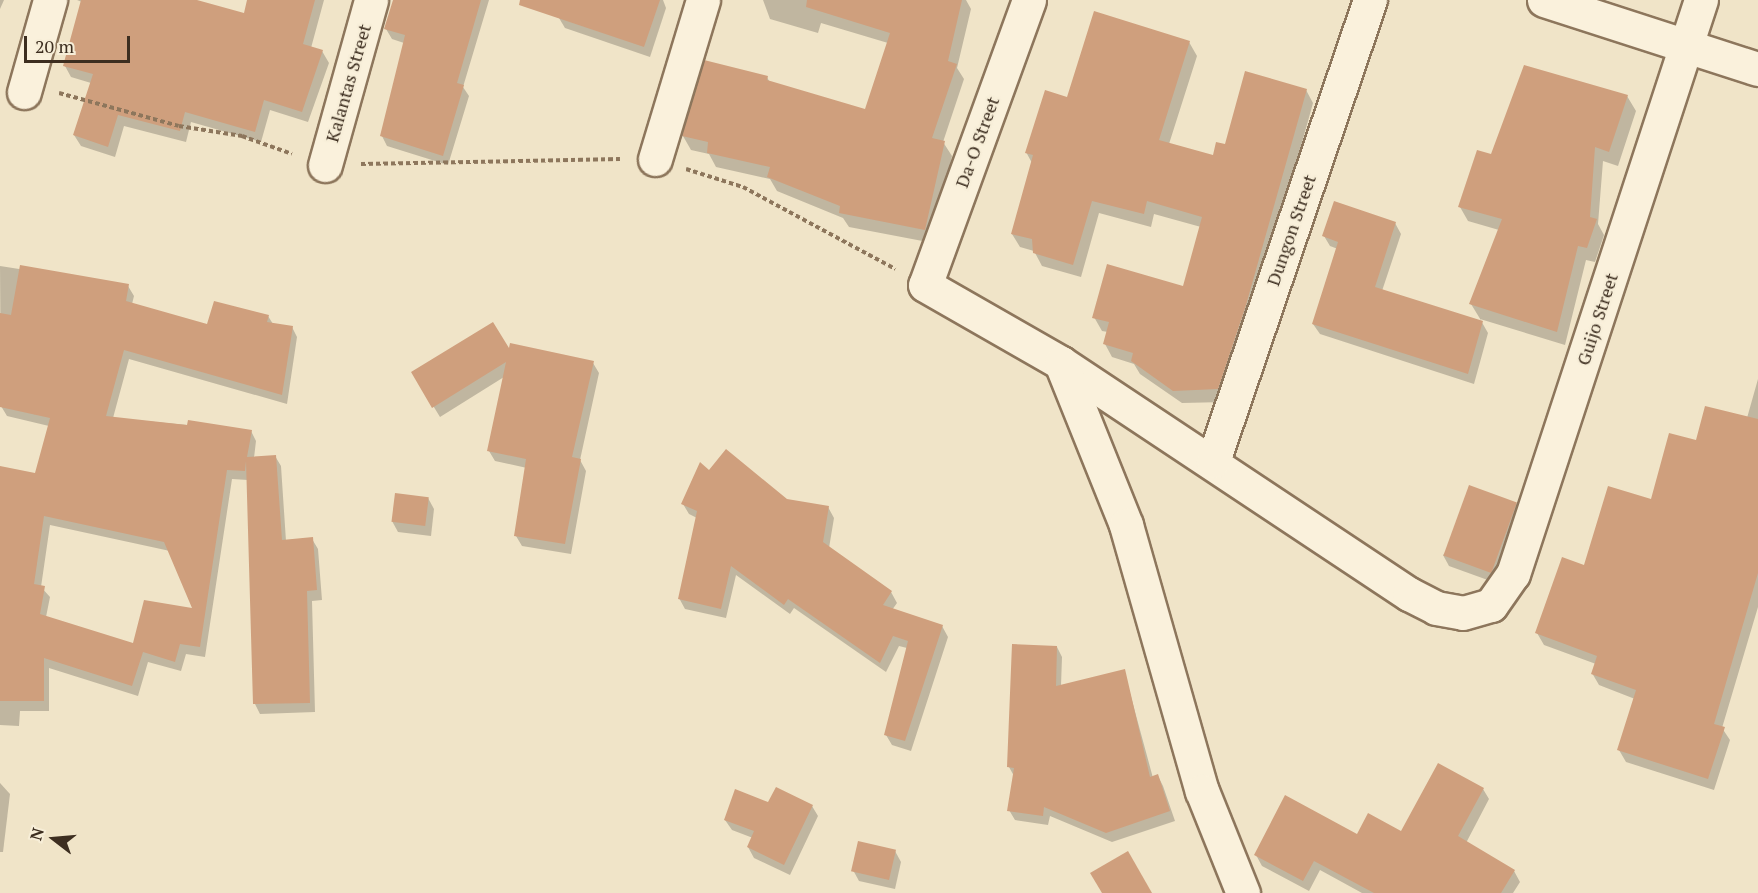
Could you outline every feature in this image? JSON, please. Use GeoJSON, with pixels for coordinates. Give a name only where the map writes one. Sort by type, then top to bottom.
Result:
{"type":"FeatureCollection","features":[{"type":"Feature","properties":{"kind":"street"},"geometry":{"type":"LineString","coordinates":[[24,92],[50,0]]}},
{"type":"Feature","properties":{"kind":"street","name":"Kalantas Street"},"geometry":{"type":"LineString","coordinates":[[325,165],[371,0]]}},
{"type":"Feature","properties":{"kind":"street"},"geometry":{"type":"LineString","coordinates":[[655,159],[703,0]]}},
{"type":"Feature","properties":{"kind":"street","name":"Da-O Street"},"geometry":{"type":"LineString","coordinates":[[925,285],[1029,0]]}},
{"type":"Feature","properties":{"kind":"street","name":"Dungon Street"},"geometry":{"type":"LineString","coordinates":[[1213,461],[1370,0]]}},
{"type":"Feature","properties":{"kind":"street"},"geometry":{"type":"LineString","coordinates":[[1544,0],[1758,69]]}},
{"type":"Feature","properties":{"kind":"street","name":"Guijo Street"},"geometry":{"type":"LineString","coordinates":[[1213,461],[1408,594],[1436,608],[1463,613],[1491,605],[1514,574],[1701,0]]}},
{"type":"Feature","properties":{"kind":"street"},"geometry":{"type":"LineString","coordinates":[[925,285],[1061,363],[1213,461]]}},
{"type":"Feature","properties":{"kind":"street"},"geometry":{"type":"LineString","coordinates":[[1061,363],[1126,525],[1202,791],[1243,893]]}},
{"type":"Feature","properties":{"kind":"path"},"geometry":{"type":"LineString","coordinates":[[24,92],[62,93],[179,126],[242,136],[325,165],[655,159],[743,187],[925,285]]}},
{"type":"Feature","properties":{"kind":"building"},"geometry":{"type":"Polygon","coordinates":[[[81,0],[197,0],[244,13],[247,0],[315,0],[303,44],[323,50],[302,112],[264,100],[255,132],[185,112],[180,131],[118,115],[108,147],[73,135],[93,74],[63,66],[81,0]]]}},
{"type":"Feature","properties":{"kind":"building"},"geometry":{"type":"Polygon","coordinates":[[[393,0],[481,0],[457,83],[464,85],[443,156],[380,136],[405,35],[384,29],[393,0]]]}},
{"type":"Feature","properties":{"kind":"building"},"geometry":{"type":"Polygon","coordinates":[[[520,0],[660,0],[644,47],[519,5],[520,0]]]}},
{"type":"Feature","properties":{"kind":"building"},"geometry":{"type":"Polygon","coordinates":[[[807,0],[962,0],[948,61],[957,64],[932,138],[945,141],[925,230],[839,213],[840,206],[767,177],[770,167],[707,153],[708,142],[682,136],[704,60],[768,76],[767,80],[865,109],[890,33],[806,7],[807,0]]]}},
{"type":"Feature","properties":{"kind":"building"},"geometry":{"type":"Polygon","coordinates":[[[1094,11],[1190,41],[1159,140],[1213,155],[1216,142],[1225,144],[1245,71],[1307,89],[1246,305],[1218,389],[1173,391],[1131,361],[1133,353],[1103,344],[1109,322],[1092,318],[1107,264],[1183,286],[1202,217],[1147,201],[1144,214],[1092,201],[1073,265],[1033,253],[1032,239],[1011,234],[1033,155],[1025,153],[1045,90],[1067,97],[1094,11]]]}},
{"type":"Feature","properties":{"kind":"building"},"geometry":{"type":"Polygon","coordinates":[[[1524,65],[1628,95],[1609,152],[1595,147],[1590,217],[1597,219],[1587,248],[1578,246],[1557,332],[1469,304],[1502,219],[1458,207],[1477,150],[1491,154],[1524,65]]]}},
{"type":"Feature","properties":{"kind":"building"},"geometry":{"type":"Polygon","coordinates":[[[1334,201],[1396,222],[1375,287],[1483,321],[1468,374],[1312,324],[1338,242],[1322,236],[1334,201]]]}},
{"type":"Feature","properties":{"kind":"building"},"geometry":{"type":"Polygon","coordinates":[[[20,265],[129,284],[126,301],[207,324],[214,301],[269,315],[267,322],[293,326],[282,395],[124,350],[106,416],[187,425],[188,420],[252,430],[247,457],[276,455],[282,540],[313,537],[317,590],[307,591],[310,703],[253,704],[246,461],[245,471],[227,470],[200,647],[180,644],[175,662],[143,652],[132,686],[44,658],[44,701],[0,701],[0,466],[35,473],[50,418],[0,407],[0,313],[11,315],[20,265]],[[44,516],[34,584],[45,586],[40,614],[133,643],[144,600],[192,608],[164,542],[44,516]]]}},
{"type":"Feature","properties":{"kind":"building"},"geometry":{"type":"Polygon","coordinates":[[[493,322],[509,348],[510,343],[594,361],[572,457],[581,459],[565,544],[514,536],[526,459],[487,451],[506,362],[432,408],[411,372],[493,322]]]}},
{"type":"Feature","properties":{"kind":"building"},"geometry":{"type":"Polygon","coordinates":[[[1705,406],[1758,419],[1758,573],[1714,724],[1725,727],[1708,779],[1617,750],[1636,690],[1591,674],[1597,656],[1535,633],[1562,557],[1584,565],[1608,486],[1651,499],[1669,433],[1696,440],[1705,406]]]}},
{"type":"Feature","properties":{"kind":"building"},"geometry":{"type":"Polygon","coordinates":[[[726,449],[787,499],[829,506],[823,542],[892,591],[883,605],[943,625],[905,741],[884,735],[908,641],[893,636],[880,663],[788,599],[784,605],[731,566],[721,609],[678,599],[697,511],[681,504],[700,462],[709,470],[726,449]]]}},
{"type":"Feature","properties":{"kind":"building"},"geometry":{"type":"Polygon","coordinates":[[[1469,485],[1517,502],[1491,573],[1443,555],[1469,485]]]}},
{"type":"Feature","properties":{"kind":"building"},"geometry":{"type":"Polygon","coordinates":[[[395,493],[429,497],[425,526],[391,522],[395,493]]]}},
{"type":"Feature","properties":{"kind":"building"},"geometry":{"type":"Polygon","coordinates":[[[1012,644],[1057,646],[1056,686],[1125,669],[1150,777],[1158,774],[1170,811],[1106,833],[1044,807],[1043,816],[1007,811],[1014,768],[1007,767],[1012,644]]]}},
{"type":"Feature","properties":{"kind":"building"},"geometry":{"type":"Polygon","coordinates":[[[1438,763],[1484,788],[1458,836],[1515,870],[1501,893],[1374,893],[1314,861],[1303,881],[1254,855],[1285,795],[1357,834],[1368,813],[1401,831],[1438,763]]]}},
{"type":"Feature","properties":{"kind":"building"},"geometry":{"type":"Polygon","coordinates":[[[776,787],[813,805],[784,865],[747,847],[754,831],[724,820],[735,789],[768,802],[776,787]]]}},
{"type":"Feature","properties":{"kind":"building"},"geometry":{"type":"Polygon","coordinates":[[[858,841],[896,850],[889,880],[851,871],[858,841]]]}},
{"type":"Feature","properties":{"kind":"building"},"geometry":{"type":"Polygon","coordinates":[[[1128,851],[1152,893],[1102,893],[1090,873],[1128,851]]]}}]}
